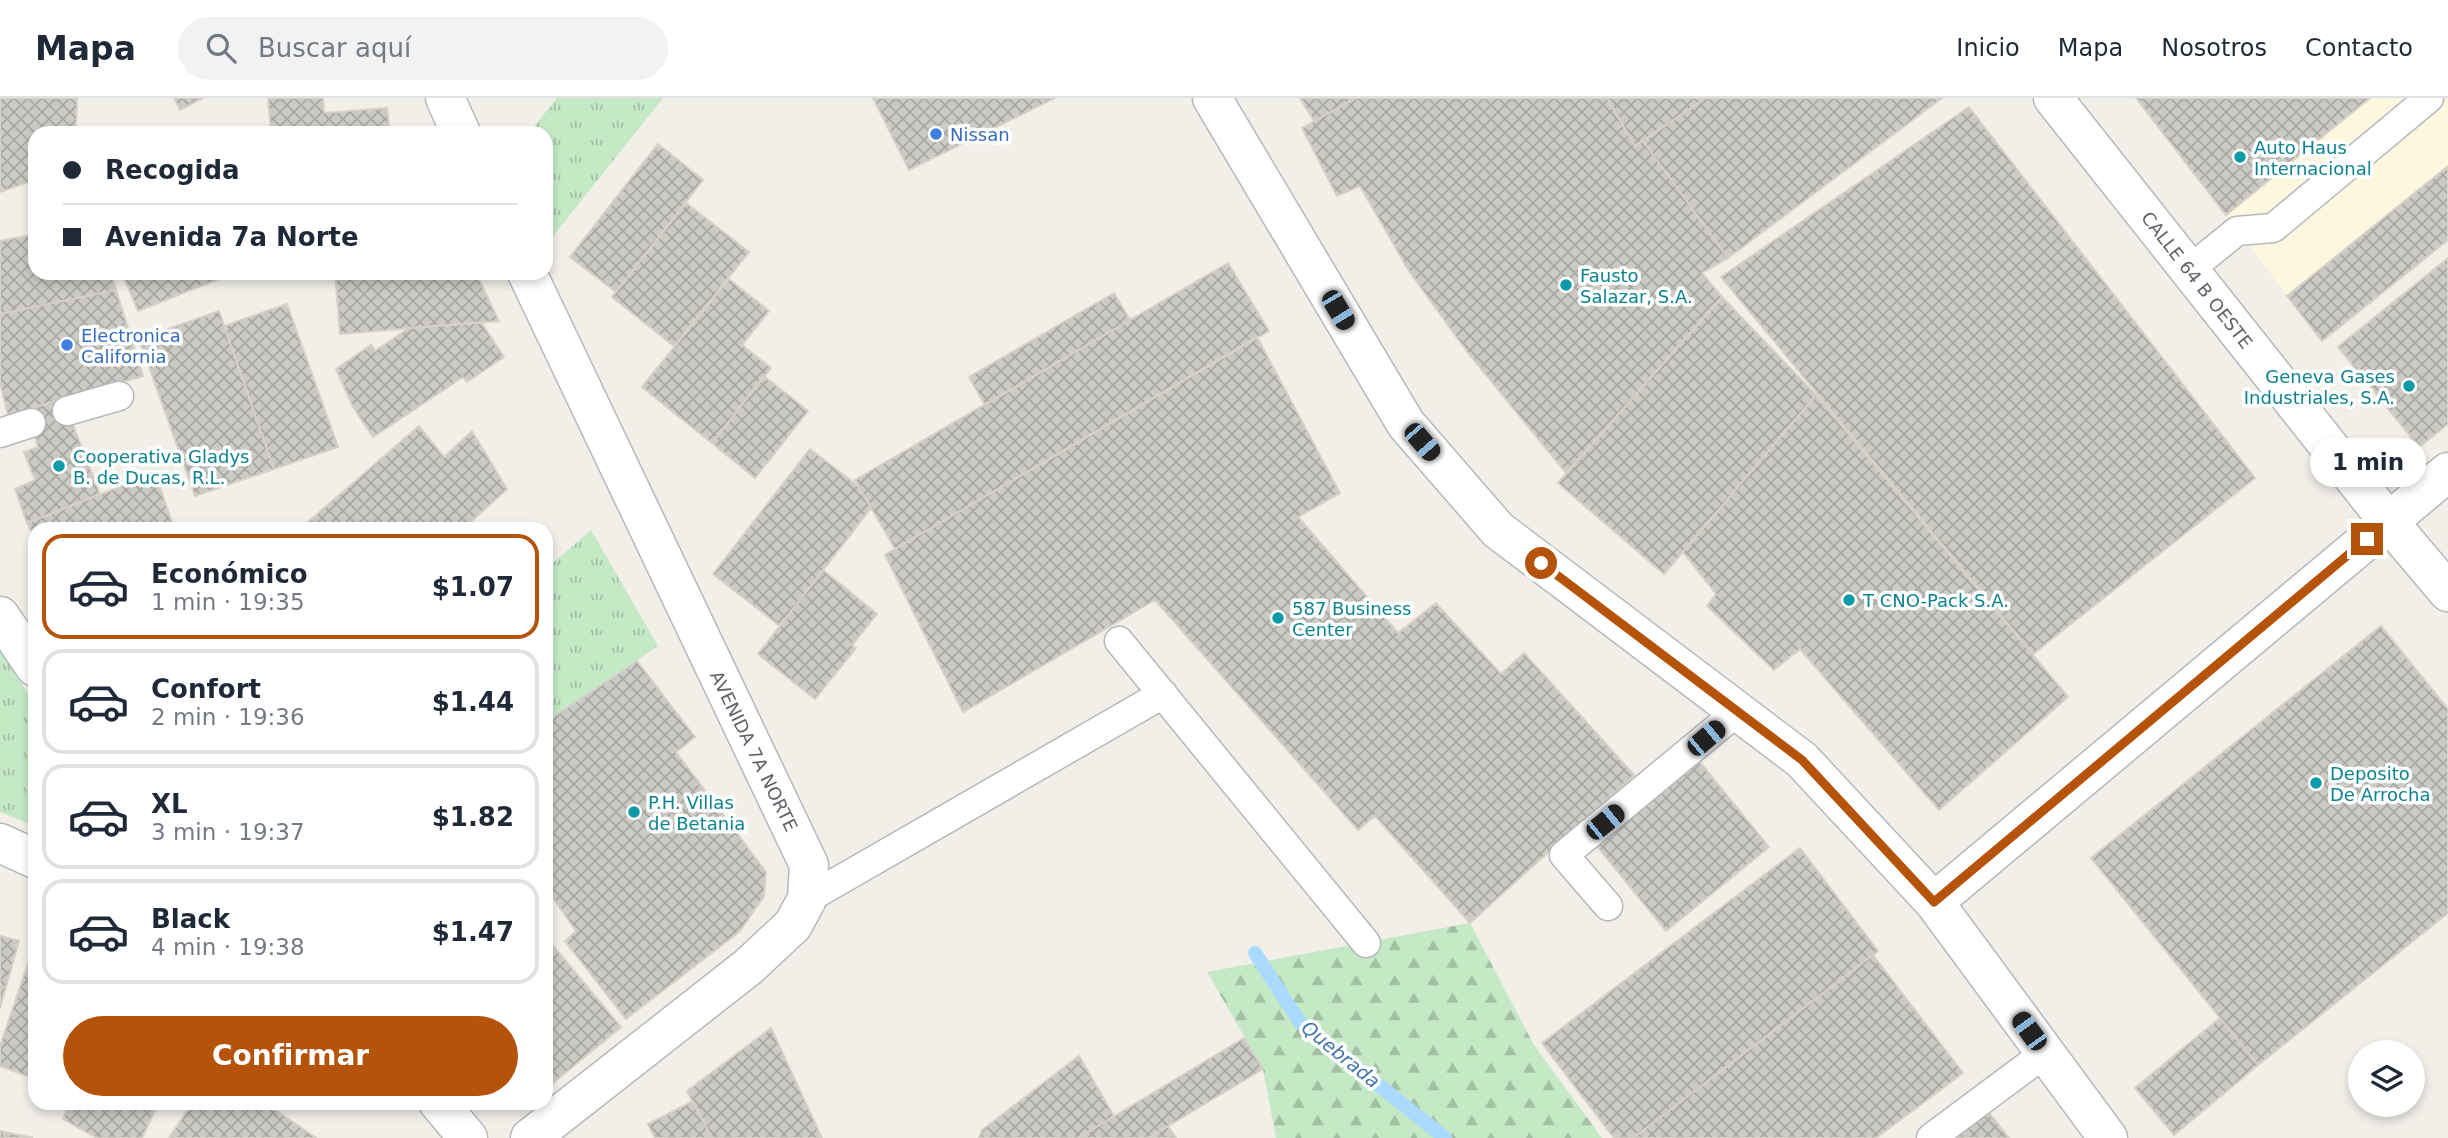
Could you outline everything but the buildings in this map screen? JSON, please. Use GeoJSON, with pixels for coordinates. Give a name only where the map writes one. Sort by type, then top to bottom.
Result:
{"type":"FeatureCollection","features":[{"type":"Feature","properties":{"kind":"street"},"geometry":{"type":"LineString","coordinates":[[444,98],[458,126]]}},
{"type":"Feature","properties":{"kind":"street"},"geometry":{"type":"LineString","coordinates":[[1212,98],[1415,434],[1498,530],[1802,760],[1934,902],[2108,1138]]}},
{"type":"Feature","properties":{"kind":"street","name":"CALLE 64 B OESTE"},"geometry":{"type":"LineString","coordinates":[[2053,98],[2388,521],[2448,592]]}},
{"type":"Feature","properties":{"kind":"street","name":"AVENIDA 7A NORTE"},"geometry":{"type":"LineString","coordinates":[[530,280],[809,865],[807,899],[793,925],[748,967],[530,1138]]}},
{"type":"Feature","properties":{"kind":"street"},"geometry":{"type":"LineString","coordinates":[[1934,902],[2448,472]]}},
{"type":"Feature","properties":{"kind":"street"},"geometry":{"type":"LineString","coordinates":[[0,616],[28,657]]}},
{"type":"Feature","properties":{"kind":"street"},"geometry":{"type":"LineString","coordinates":[[0,843],[28,856]]}},
{"type":"Feature","properties":{"kind":"street"},"geometry":{"type":"LineString","coordinates":[[445,1110],[468,1138]]}},
{"type":"Feature","properties":{"kind":"lane"},"geometry":{"type":"LineString","coordinates":[[2189,270],[2237,231],[2273,228],[2429,98]]}},
{"type":"Feature","properties":{"kind":"lane"},"geometry":{"type":"LineString","coordinates":[[67,411],[119,396]]}},
{"type":"Feature","properties":{"kind":"lane"},"geometry":{"type":"LineString","coordinates":[[0,433],[32,423]]}},
{"type":"Feature","properties":{"kind":"lane"},"geometry":{"type":"LineString","coordinates":[[1119,641],[1366,943]]}},
{"type":"Feature","properties":{"kind":"lane"},"geometry":{"type":"LineString","coordinates":[[807,899],[1163,694]]}},
{"type":"Feature","properties":{"kind":"lane"},"geometry":{"type":"LineString","coordinates":[[1608,906],[1564,855],[1738,711]]}},
{"type":"Feature","properties":{"kind":"lane"},"geometry":{"type":"LineString","coordinates":[[1931,1138],[2045,1053]]}},
{"type":"Feature","properties":{"kind":"shaded area"},"geometry":{"type":"Polygon","coordinates":[[[2136,98],[2448,98],[2448,240],[2322,341],[2136,98]]]}},
{"type":"Feature","properties":{"kind":"green space"},"geometry":{"type":"Polygon","coordinates":[[[557,98],[663,98],[553,236],[553,126],[535,126],[557,98]]]}},
{"type":"Feature","properties":{"kind":"green space"},"geometry":{"type":"Polygon","coordinates":[[[591,530],[658,646],[553,717],[553,563],[591,530]]]}},
{"type":"Feature","properties":{"kind":"green space"},"geometry":{"type":"Polygon","coordinates":[[[0,650],[28,694],[28,823],[0,812],[0,650]]]}},
{"type":"Feature","properties":{"kind":"green space"},"geometry":{"type":"Polygon","coordinates":[[[1470,923],[1534,1045],[1602,1138],[1276,1138],[1263,1069],[1207,972],[1470,923]]]}},
{"type":"Feature","properties":{"kind":"waterway","name":"Quebrada"},"geometry":{"type":"LineString","coordinates":[[1255,953],[1299,1021],[1445,1138]]}},
{"type":"Feature","properties":{"kind":"place","name":"Nissan"},"geometry":{"type":"Point","coordinates":[936,134]}},
{"type":"Feature","properties":{"kind":"place","name":"Auto Haus Internacional"},"geometry":{"type":"Point","coordinates":[2240,157]}},
{"type":"Feature","properties":{"kind":"place","name":"Fausto Salazar, S.A."},"geometry":{"type":"Point","coordinates":[1566,285]}},
{"type":"Feature","properties":{"kind":"place","name":"Electronica California"},"geometry":{"type":"Point","coordinates":[67,345]}},
{"type":"Feature","properties":{"kind":"place","name":"Geneva Gases Industriales, S.A."},"geometry":{"type":"Point","coordinates":[2409,386]}},
{"type":"Feature","properties":{"kind":"place","name":"Cooperativa Gladys B. de Ducas, R.L."},"geometry":{"type":"Point","coordinates":[59,466]}},
{"type":"Feature","properties":{"kind":"place","name":"T CNO-Pack S.A."},"geometry":{"type":"Point","coordinates":[1849,600]}},
{"type":"Feature","properties":{"kind":"place","name":"587 Business Center"},"geometry":{"type":"Point","coordinates":[1278,618]}},
{"type":"Feature","properties":{"kind":"place","name":"Deposito De Arrocha"},"geometry":{"type":"Point","coordinates":[2316,783]}},
{"type":"Feature","properties":{"kind":"place","name":"P.H. Villas de Betania"},"geometry":{"type":"Point","coordinates":[634,812]}},
{"type":"Feature","properties":{"kind":"route"},"geometry":{"type":"LineString","coordinates":[[1541,563],[1802,760],[1934,902],[2367,539]]}}]}
